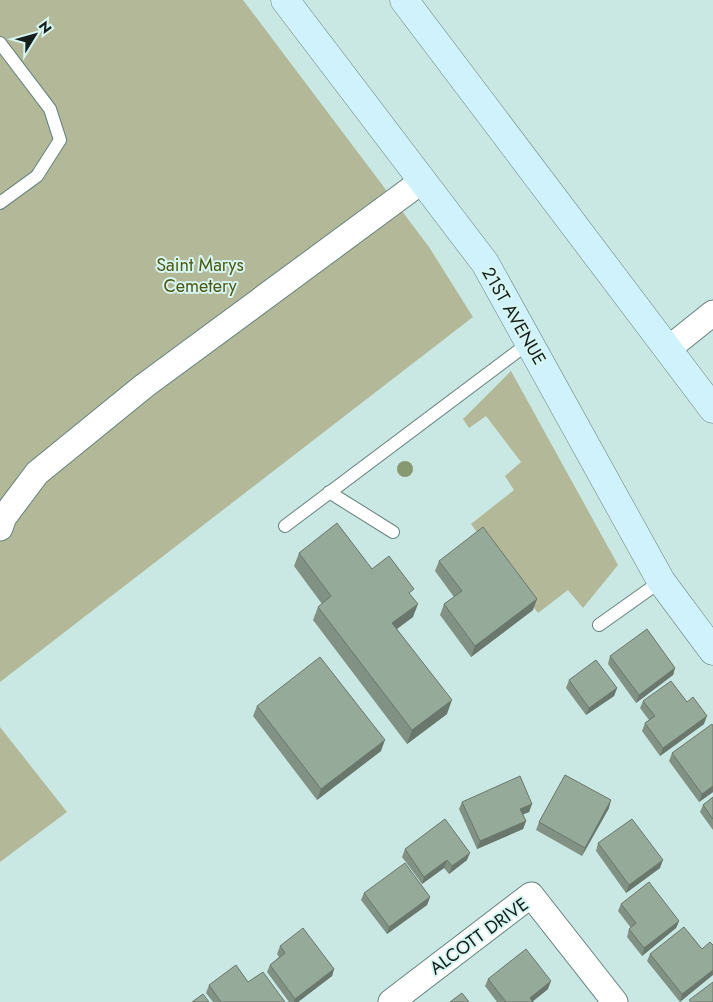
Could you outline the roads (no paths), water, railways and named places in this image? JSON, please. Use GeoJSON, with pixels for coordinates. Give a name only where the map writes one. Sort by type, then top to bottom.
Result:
{"type":"FeatureCollection","features":[{"type":"Feature","properties":{"kind":"street","name":"21ST AVENUE"},"geometry":{"type":"LineString","coordinates":[[285,0],[485,263],[661,581],[713,651]]}},
{"type":"Feature","properties":{"kind":"street"},"geometry":{"type":"LineString","coordinates":[[404,0],[713,409]]}},
{"type":"Feature","properties":{"kind":"street"},"geometry":{"type":"LineString","coordinates":[[0,528],[4,517],[37,473],[144,386],[422,181]]}},
{"type":"Feature","properties":{"kind":"street"},"geometry":{"type":"LineString","coordinates":[[668,349],[713,313]]}},
{"type":"Feature","properties":{"kind":"street","name":"ALCOTT DRIVE"},"geometry":{"type":"LineString","coordinates":[[391,1002],[531,895],[615,1002]]}},
{"type":"Feature","properties":{"kind":"lane"},"geometry":{"type":"LineString","coordinates":[[0,43],[50,109],[60,140],[37,176],[0,203]]}},
{"type":"Feature","properties":{"kind":"lane"},"geometry":{"type":"LineString","coordinates":[[285,526],[530,342]]}},
{"type":"Feature","properties":{"kind":"lane"},"geometry":{"type":"LineString","coordinates":[[329,492],[393,532]]}},
{"type":"Feature","properties":{"kind":"lane"},"geometry":{"type":"LineString","coordinates":[[599,625],[661,581]]}},
{"type":"Feature","properties":{"kind":"park label","name":"Saint Marys Cemetery"},"geometry":{"type":"Point","coordinates":[200,275]}}]}
